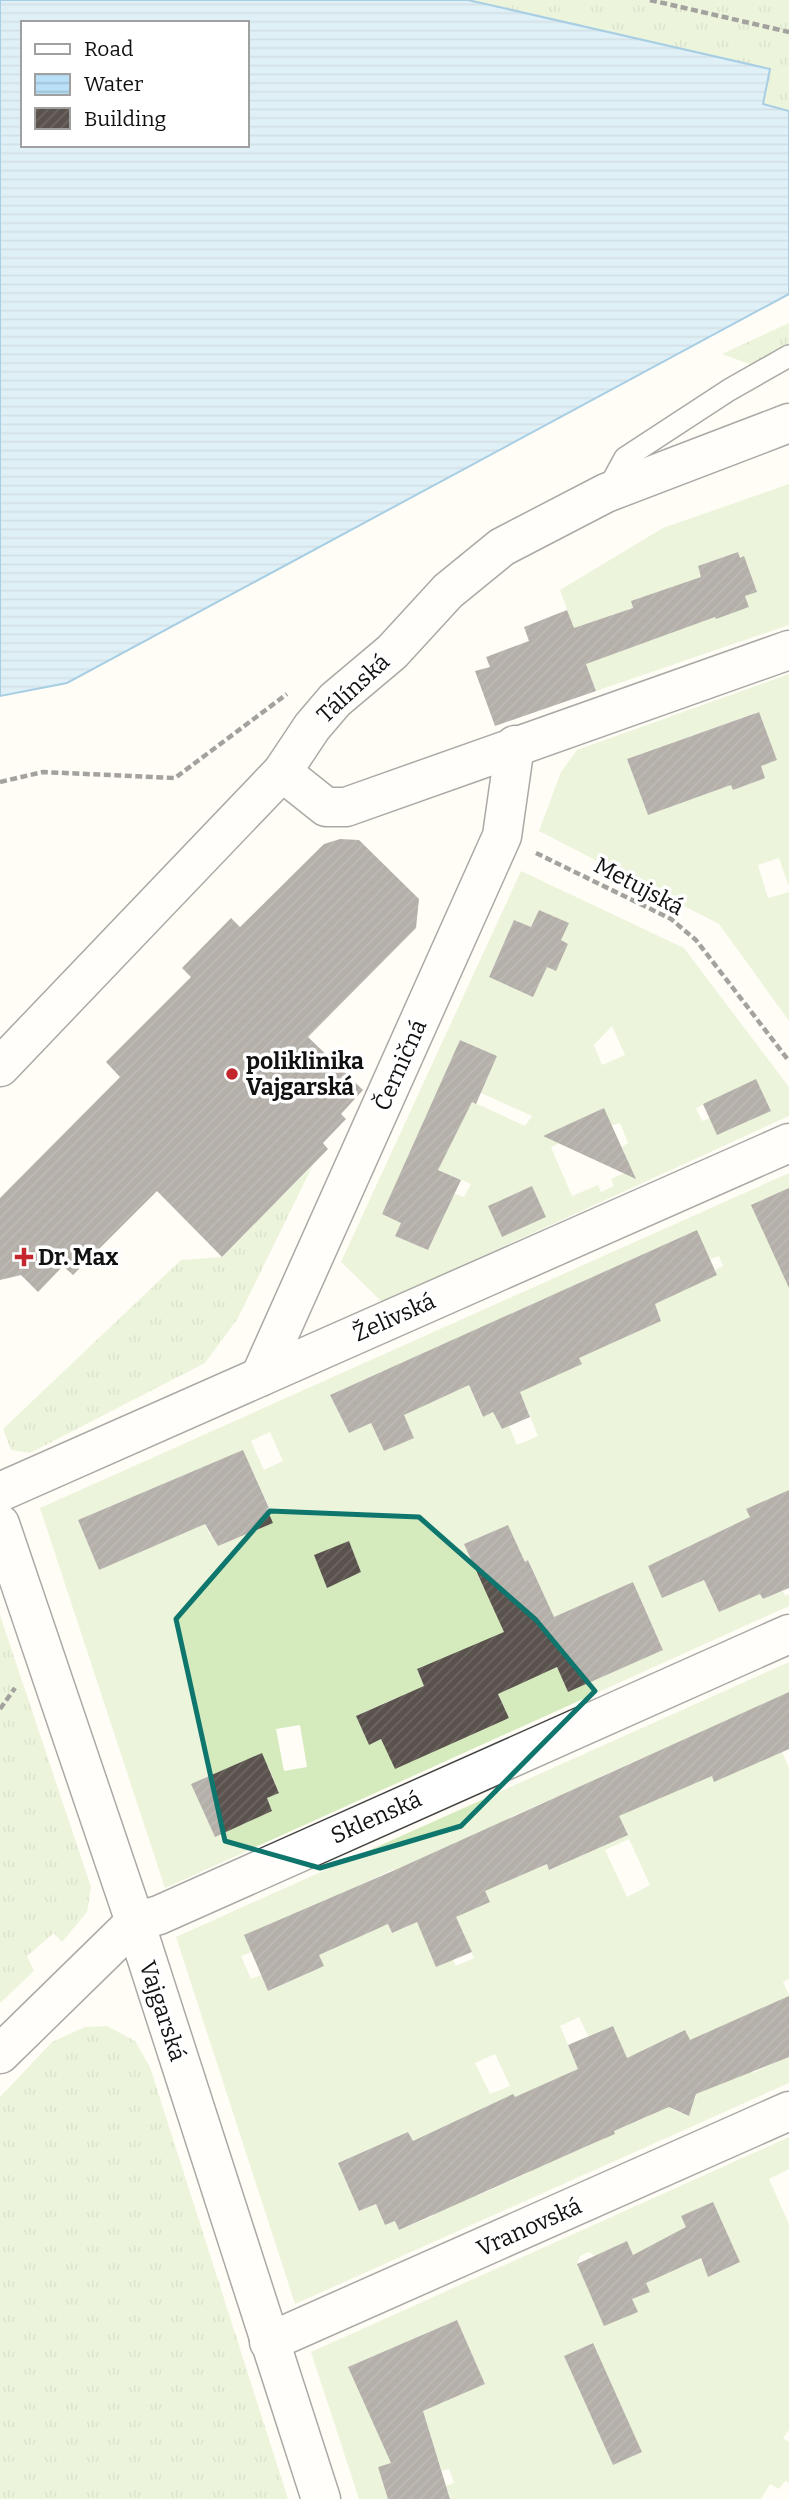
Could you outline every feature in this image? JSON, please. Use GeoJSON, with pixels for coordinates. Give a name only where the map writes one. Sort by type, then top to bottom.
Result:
{"type":"FeatureCollection","features":[{"type":"Feature","properties":{"kind":"street","name":"Tálínská"},"geometry":{"type":"LineString","coordinates":[[0,1067],[282,772],[312,727],[335,701],[393,652],[448,591],[502,547],[606,493],[789,424]]}},
{"type":"Feature","properties":{"kind":"street"},"geometry":{"type":"LineString","coordinates":[[282,772],[326,807],[346,807],[789,650]]}},
{"type":"Feature","properties":{"kind":"street","name":"Černičná"},"geometry":{"type":"LineString","coordinates":[[260,1377],[502,836],[515,746]]}},
{"type":"Feature","properties":{"kind":"street","name":"Želivská"},"geometry":{"type":"LineString","coordinates":[[0,1492],[789,1143]]}},
{"type":"Feature","properties":{"kind":"street","name":"Vajgarská"},"geometry":{"type":"LineString","coordinates":[[0,1524],[135,1922],[321,2499]]}},
{"type":"Feature","properties":{"kind":"street","name":"Sklenská"},"geometry":{"type":"LineString","coordinates":[[0,2054],[135,1922],[159,1915],[789,1634]]}},
{"type":"Feature","properties":{"kind":"street","name":"Vranovská"},"geometry":{"type":"LineString","coordinates":[[269,2342],[789,2111]]}},
{"type":"Feature","properties":{"kind":"lane"},"geometry":{"type":"LineString","coordinates":[[606,493],[625,458],[729,390],[789,356]]}},
{"type":"Feature","properties":{"kind":"path"},"geometry":{"type":"LineString","coordinates":[[650,0],[789,32]]}},
{"type":"Feature","properties":{"kind":"path"},"geometry":{"type":"LineString","coordinates":[[0,782],[43,772],[175,778],[286,693],[296,696]]}},
{"type":"Feature","properties":{"kind":"path","name":"Metujská"},"geometry":{"type":"LineString","coordinates":[[502,836],[671,919],[696,940],[789,1061]]}},
{"type":"Feature","properties":{"kind":"path"},"geometry":{"type":"LineString","coordinates":[[0,1709],[17,1685]]}},
{"type":"Feature","properties":{"kind":"highlighted area"},"geometry":{"type":"Polygon","coordinates":[[[270,1511],[419,1517],[536,1620],[595,1691],[461,1826],[320,1868],[225,1841],[176,1619],[270,1511]]]}},
{"type":"Feature","properties":{"kind":"green space"},"geometry":{"type":"Polygon","coordinates":[[[468,0],[789,0],[789,111],[763,104],[770,69],[468,0]]]}},
{"type":"Feature","properties":{"kind":"green space"},"geometry":{"type":"Polygon","coordinates":[[[789,323],[789,350],[755,366],[722,354],[789,323]]]}},
{"type":"Feature","properties":{"kind":"green space"},"geometry":{"type":"Polygon","coordinates":[[[789,484],[789,625],[596,691],[560,590],[663,528],[789,484]],[[738,552],[698,566],[716,618],[749,607],[745,596],[756,592],[743,557],[740,558],[738,552]],[[631,601],[633,608],[612,615],[634,646],[672,632],[631,601]]]}},
{"type":"Feature","properties":{"kind":"green space"},"geometry":{"type":"Polygon","coordinates":[[[789,674],[789,887],[779,858],[758,865],[768,898],[789,892],[789,1021],[719,924],[539,831],[561,772],[577,750],[789,674]],[[758,712],[627,759],[648,815],[731,785],[733,790],[764,778],[761,766],[777,760],[758,712]]]}},
{"type":"Feature","properties":{"kind":"green space"},"geometry":{"type":"Polygon","coordinates":[[[521,871],[684,948],[789,1087],[789,1116],[382,1302],[341,1262],[521,871]],[[539,910],[531,927],[514,920],[489,976],[533,996],[547,967],[556,971],[568,944],[561,940],[568,923],[539,910]],[[612,1026],[594,1045],[602,1065],[625,1055],[612,1026]],[[460,1040],[440,1087],[525,1126],[532,1116],[481,1093],[497,1056],[460,1040]],[[756,1079],[696,1108],[702,1121],[771,1111],[756,1079]],[[426,1117],[383,1214],[401,1223],[395,1236],[428,1250],[444,1217],[450,1192],[464,1197],[471,1184],[438,1170],[426,1117]],[[620,1123],[579,1134],[551,1147],[572,1196],[598,1185],[601,1192],[614,1186],[611,1179],[631,1170],[622,1147],[628,1143],[620,1123]],[[532,1186],[488,1206],[502,1237],[546,1217],[532,1186]]]}},
{"type":"Feature","properties":{"kind":"green space"},"geometry":{"type":"Polygon","coordinates":[[[313,1165],[238,1318],[205,1363],[30,1453],[11,1450],[3,1429],[181,1260],[222,1257],[313,1165]]]}},
{"type":"Feature","properties":{"kind":"green space"},"geometry":{"type":"Polygon","coordinates":[[[789,1173],[789,1490],[747,1509],[750,1517],[700,1541],[712,1568],[701,1574],[719,1611],[760,1594],[763,1599],[783,1591],[785,1596],[789,1594],[789,1606],[165,1888],[40,1508],[789,1173]],[[697,1230],[577,1284],[605,1346],[661,1321],[655,1304],[717,1274],[715,1270],[723,1266],[719,1256],[710,1259],[697,1230]],[[543,1299],[491,1323],[521,1391],[556,1327],[543,1299]],[[467,1334],[397,1366],[416,1409],[469,1385],[482,1417],[493,1412],[502,1429],[509,1426],[517,1445],[538,1436],[524,1401],[502,1410],[467,1334]],[[383,1371],[330,1395],[349,1433],[371,1423],[384,1451],[414,1438],[383,1371]],[[270,1432],[251,1441],[264,1470],[283,1461],[270,1432]],[[243,1451],[167,1482],[179,1510],[196,1504],[210,1535],[246,1535],[272,1523],[267,1509],[269,1507],[243,1451]],[[128,1499],[78,1520],[99,1570],[128,1499]],[[508,1525],[464,1544],[484,1588],[547,1603],[529,1561],[525,1562],[508,1525]],[[349,1541],[327,1587],[361,1572],[349,1541]],[[668,1557],[648,1566],[663,1598],[682,1589],[668,1557]],[[633,1582],[539,1626],[546,1672],[557,1667],[568,1692],[663,1649],[633,1582]],[[424,1666],[417,1670],[436,1713],[396,1698],[356,1716],[369,1745],[381,1739],[509,1718],[495,1687],[424,1666]],[[300,1725],[276,1729],[284,1771],[307,1767],[300,1725]],[[268,1766],[192,1784],[215,1836],[272,1811],[267,1798],[279,1792],[268,1766]]]}},
{"type":"Feature","properties":{"kind":"green space"},"geometry":{"type":"Polygon","coordinates":[[[0,1615],[91,1887],[87,1912],[62,1942],[54,1933],[27,1956],[34,1971],[0,2003],[0,1615]]]}},
{"type":"Feature","properties":{"kind":"green space"},"geometry":{"type":"Polygon","coordinates":[[[789,1662],[789,1702],[782,1752],[789,1768],[789,1979],[783,1982],[789,1995],[789,2083],[295,2304],[176,1937],[789,1662]],[[644,1757],[598,1778],[608,1801],[644,1757]],[[561,1795],[508,1818],[531,1870],[547,1864],[550,1870],[572,1860],[561,1795]],[[475,1834],[425,1857],[484,1890],[498,1883],[475,1834]],[[629,1839],[605,1850],[627,1897],[650,1885],[629,1839]],[[394,1869],[345,1892],[365,1934],[388,1924],[392,1933],[409,1926],[413,1912],[394,1869]],[[463,1932],[444,1939],[456,1966],[474,1958],[463,1932]],[[252,1952],[241,1956],[251,1979],[261,1975],[269,1991],[323,1966],[252,1952]],[[756,2011],[730,2023],[753,2073],[778,2061],[756,2011]],[[579,2017],[560,2026],[574,2058],[623,2050],[613,2026],[588,2036],[579,2017]],[[685,2030],[670,2037],[673,2044],[628,2103],[636,2122],[669,2107],[680,2113],[692,2108],[697,2097],[684,2068],[685,2030]],[[495,2054],[475,2063],[490,2094],[510,2086],[495,2054]],[[501,2101],[445,2126],[477,2196],[530,2172],[501,2101]],[[536,2106],[559,2158],[614,2134],[536,2106]],[[408,2132],[338,2163],[359,2211],[376,2204],[385,2225],[395,2221],[399,2230],[433,2216],[429,2206],[439,2201],[408,2132]]]}},
{"type":"Feature","properties":{"kind":"green space"},"geometry":{"type":"Polygon","coordinates":[[[107,2026],[135,2041],[150,2067],[288,2499],[0,2499],[0,2097],[52,2042],[85,2027],[107,2026]]]}},
{"type":"Feature","properties":{"kind":"green space"},"geometry":{"type":"Polygon","coordinates":[[[789,2137],[789,2169],[769,2179],[789,2224],[789,2430],[783,2438],[789,2442],[789,2483],[785,2481],[779,2489],[770,2484],[761,2499],[445,2499],[450,2497],[446,2486],[454,2483],[449,2469],[442,2471],[434,2449],[379,2467],[388,2499],[359,2499],[311,2352],[789,2137]],[[713,2203],[686,2227],[709,2277],[740,2262],[713,2203]],[[627,2241],[595,2256],[589,2252],[580,2256],[577,2264],[603,2322],[609,2324],[637,2312],[632,2299],[649,2292],[627,2241]],[[457,2320],[348,2367],[439,2404],[485,2384],[457,2320]],[[592,2343],[564,2356],[613,2465],[642,2452],[592,2343]]]}},
{"type":"Feature","properties":{"kind":"water"},"geometry":{"type":"Polygon","coordinates":[[[0,0],[468,0],[770,69],[763,104],[789,111],[789,294],[67,683],[0,696],[0,0]]]}},
{"type":"Feature","properties":{"kind":"building"},"geometry":{"type":"Polygon","coordinates":[[[738,552],[740,558],[744,556],[757,592],[745,596],[749,607],[586,664],[596,691],[495,726],[475,671],[490,667],[486,657],[529,641],[524,627],[567,610],[574,628],[633,608],[631,601],[701,577],[698,566],[738,552]]]}},
{"type":"Feature","properties":{"kind":"building"},"geometry":{"type":"Polygon","coordinates":[[[759,712],[777,760],[761,766],[765,778],[733,790],[731,785],[648,815],[627,759],[759,712]]]}},
{"type":"Feature","properties":{"kind":"building","name":"poliklinika Vajgarská"},"geometry":{"type":"Polygon","coordinates":[[[340,839],[359,840],[419,899],[416,928],[308,1037],[363,1090],[341,1114],[346,1119],[323,1143],[328,1149],[222,1257],[157,1191],[73,1275],[63,1266],[38,1292],[21,1275],[0,1280],[0,1198],[120,1077],[106,1062],[191,977],[182,968],[231,918],[240,927],[324,844],[340,839]]]}},
{"type":"Feature","properties":{"kind":"building"},"geometry":{"type":"Polygon","coordinates":[[[539,910],[569,923],[561,940],[568,944],[556,971],[547,967],[533,997],[489,977],[514,920],[531,927],[539,910]]]}},
{"type":"Feature","properties":{"kind":"building"},"geometry":{"type":"Polygon","coordinates":[[[460,1040],[497,1056],[476,1104],[472,1102],[438,1170],[461,1180],[428,1250],[395,1236],[401,1223],[382,1214],[460,1040]]]}},
{"type":"Feature","properties":{"kind":"building"},"geometry":{"type":"Polygon","coordinates":[[[756,1079],[771,1111],[717,1135],[703,1104],[756,1079]]]}},
{"type":"Feature","properties":{"kind":"building"},"geometry":{"type":"Polygon","coordinates":[[[604,1108],[612,1126],[636,1179],[543,1136],[604,1108]]]}},
{"type":"Feature","properties":{"kind":"building"},"geometry":{"type":"Polygon","coordinates":[[[532,1186],[546,1217],[502,1237],[488,1206],[532,1186]]]}},
{"type":"Feature","properties":{"kind":"building"},"geometry":{"type":"Polygon","coordinates":[[[789,1188],[789,1288],[751,1205],[789,1188]]]}},
{"type":"Feature","properties":{"kind":"building"},"geometry":{"type":"Polygon","coordinates":[[[697,1230],[717,1275],[655,1304],[661,1321],[579,1358],[582,1364],[520,1392],[530,1417],[502,1429],[493,1412],[483,1417],[469,1385],[404,1415],[414,1438],[384,1451],[371,1423],[349,1433],[330,1395],[697,1230]]]}},
{"type":"Feature","properties":{"kind":"building"},"geometry":{"type":"Polygon","coordinates":[[[243,1450],[273,1523],[218,1546],[205,1524],[99,1570],[78,1520],[243,1450]]]}},
{"type":"Feature","properties":{"kind":"building"},"geometry":{"type":"Polygon","coordinates":[[[789,1490],[789,1588],[763,1599],[760,1594],[719,1612],[704,1580],[662,1598],[648,1566],[750,1517],[746,1509],[789,1490]]]}},
{"type":"Feature","properties":{"kind":"building"},"geometry":{"type":"Polygon","coordinates":[[[508,1525],[525,1562],[528,1560],[554,1617],[633,1582],[663,1650],[568,1692],[557,1667],[498,1694],[509,1718],[395,1769],[381,1739],[369,1745],[356,1716],[424,1686],[417,1669],[504,1632],[464,1544],[508,1525]]]}},
{"type":"Feature","properties":{"kind":"building"},"geometry":{"type":"Polygon","coordinates":[[[349,1541],[361,1572],[327,1588],[314,1555],[349,1541]]]}},
{"type":"Feature","properties":{"kind":"building"},"geometry":{"type":"Polygon","coordinates":[[[789,1692],[789,1749],[714,1782],[712,1776],[619,1816],[628,1835],[549,1870],[547,1864],[485,1891],[490,1902],[456,1917],[472,1952],[436,1967],[417,1922],[392,1933],[388,1924],[319,1955],[324,1966],[268,1991],[244,1935],[395,1870],[789,1692]]]}},
{"type":"Feature","properties":{"kind":"building"},"geometry":{"type":"Polygon","coordinates":[[[262,1753],[279,1793],[267,1798],[272,1811],[215,1837],[191,1784],[262,1753]]]}},
{"type":"Feature","properties":{"kind":"building"},"geometry":{"type":"Polygon","coordinates":[[[789,1996],[789,2057],[696,2094],[689,2116],[669,2107],[614,2131],[615,2134],[399,2230],[395,2221],[385,2225],[376,2204],[359,2211],[338,2163],[408,2132],[413,2141],[513,2094],[515,2097],[578,2069],[568,2045],[613,2026],[627,2058],[685,2030],[690,2040],[789,1996]]]}},
{"type":"Feature","properties":{"kind":"building"},"geometry":{"type":"Polygon","coordinates":[[[713,2202],[740,2262],[708,2277],[701,2258],[646,2283],[650,2292],[632,2299],[638,2312],[604,2326],[577,2264],[627,2241],[633,2255],[686,2227],[681,2216],[713,2202]]]}},
{"type":"Feature","properties":{"kind":"building"},"geometry":{"type":"Polygon","coordinates":[[[457,2320],[485,2384],[423,2411],[450,2499],[388,2499],[378,2467],[391,2463],[348,2367],[457,2320]]]}},
{"type":"Feature","properties":{"kind":"building"},"geometry":{"type":"Polygon","coordinates":[[[593,2343],[642,2452],[613,2465],[564,2356],[593,2343]]]}},
{"type":"Feature","properties":{"kind":"place","name":"poliklinika Vajgarská"},"geometry":{"type":"Point","coordinates":[232,1074]}},
{"type":"Feature","properties":{"kind":"place","name":"Dr. Max"},"geometry":{"type":"Point","coordinates":[24,1257]}}]}
